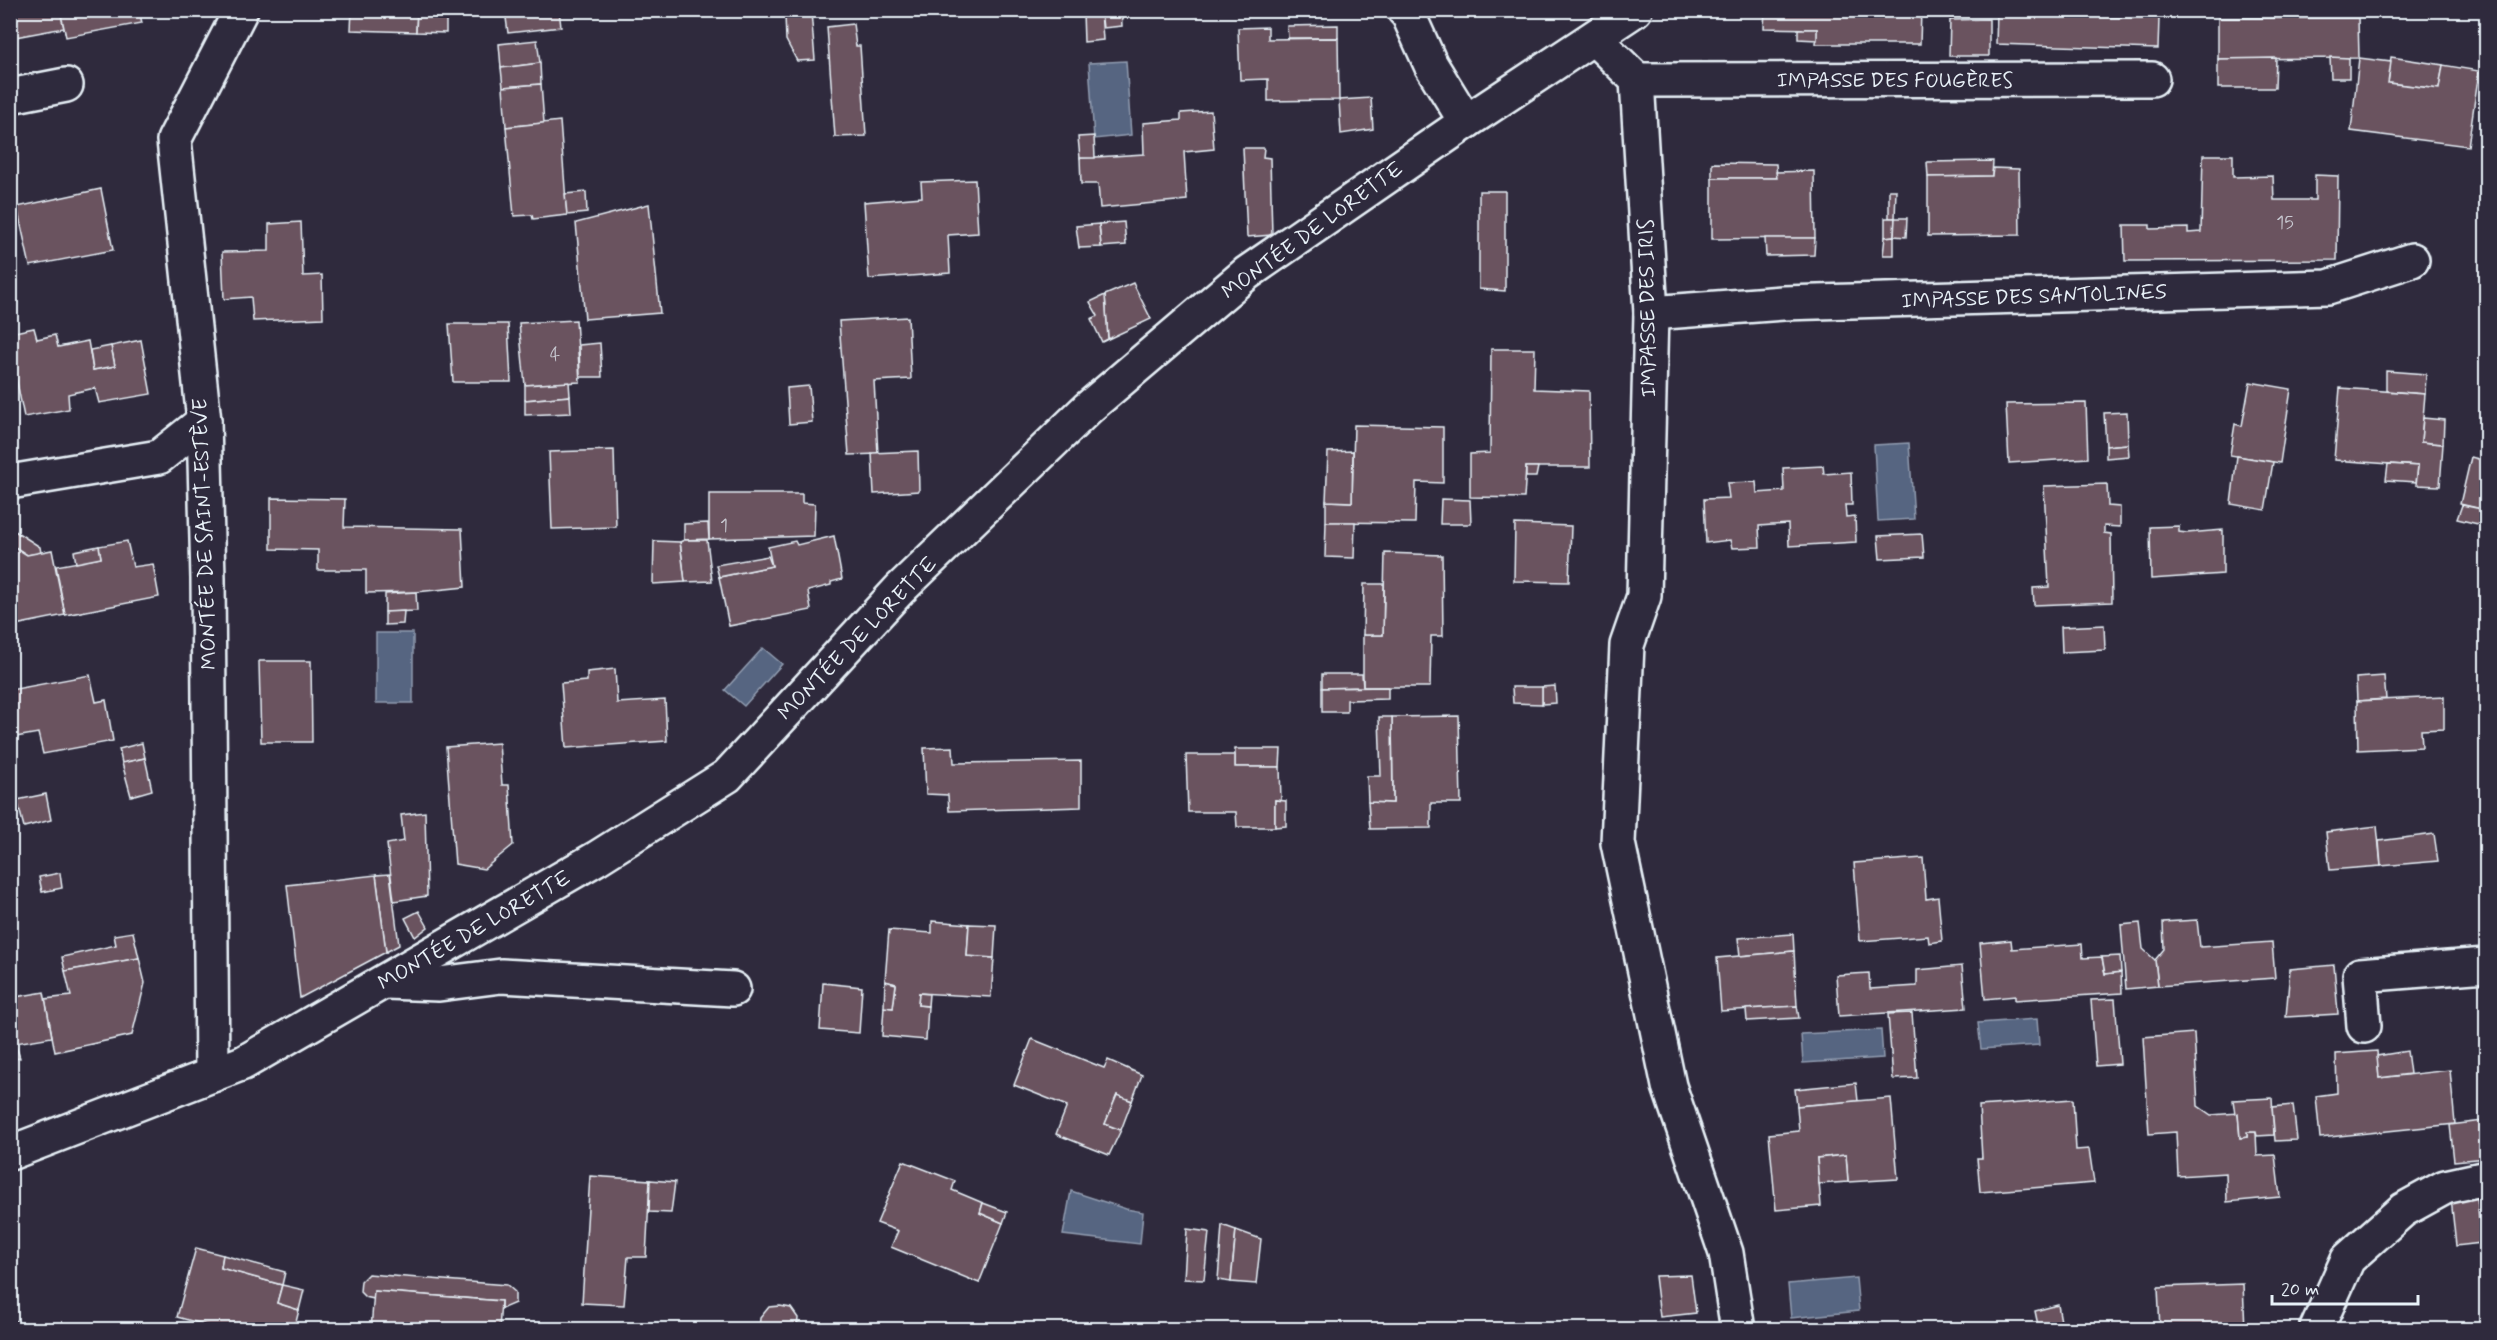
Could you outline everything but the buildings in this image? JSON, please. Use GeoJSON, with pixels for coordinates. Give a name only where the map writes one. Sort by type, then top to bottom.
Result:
{"type":"FeatureCollection","features":[{"type":"Feature","properties":{"kind":"street","name":"MONTÉE DE SAINT-ESTÈVE"},"geometry":{"type":"LineString","coordinates":[[212,1076],[204,421],[174,140],[241,10]]}},
{"type":"Feature","properties":{"kind":"street"},"geometry":{"type":"LineString","coordinates":[[1404,10],[1408,14],[1431,65],[1466,122]]}},
{"type":"Feature","properties":{"kind":"street","name":"MONTÉE DE LORETTE"},"geometry":{"type":"LineString","coordinates":[[10,1154],[243,1064],[597,858],[727,776],[900,589],[1088,408],[1247,273],[1466,122],[1635,10]]}},
{"type":"Feature","properties":{"kind":"street"},"geometry":{"type":"LineString","coordinates":[[1594,38],[1637,81]]}},
{"type":"Feature","properties":{"kind":"street","name":"IMPASSE DES FOUGÈRES"},"geometry":{"type":"LineString","coordinates":[[1637,81],[2152,79]]}},
{"type":"Feature","properties":{"kind":"street","name":"IMPASSE DES IRIS"},"geometry":{"type":"LineString","coordinates":[[1637,81],[1651,313],[1644,596],[1628,645],[1618,843],[1669,1086],[1726,1253],[1738,1329]]}},
{"type":"Feature","properties":{"kind":"street"},"geometry":{"type":"LineString","coordinates":[[10,96],[66,86]]}},
{"type":"Feature","properties":{"kind":"street","name":"IMPASSE DES SANTOLINES"},"geometry":{"type":"LineString","coordinates":[[1651,313],[1783,303],[2328,287],[2412,260]]}},
{"type":"Feature","properties":{"kind":"street"},"geometry":{"type":"LineString","coordinates":[[10,482],[159,457],[204,421]]}},
{"type":"Feature","properties":{"kind":"street"},"geometry":{"type":"LineString","coordinates":[[2364,1026],[2360,975],[2487,965]]}},
{"type":"Feature","properties":{"kind":"street"},"geometry":{"type":"LineString","coordinates":[[386,982],[440,984],[501,976],[733,989]]}},
{"type":"Feature","properties":{"kind":"street"},"geometry":{"type":"LineString","coordinates":[[2316,1329],[2348,1259],[2403,1210],[2445,1187],[2487,1178]]}},
{"type":"Feature","properties":{"kind":"water"},"geometry":{"type":"Polygon","coordinates":[[[1126,61],[1131,135],[1094,139],[1089,63],[1126,61]]]}},
{"type":"Feature","properties":{"kind":"water"},"geometry":{"type":"Polygon","coordinates":[[[1909,443],[1914,519],[1878,521],[1874,445],[1909,443]]]}},
{"type":"Feature","properties":{"kind":"water"},"geometry":{"type":"Polygon","coordinates":[[[376,633],[413,633],[413,703],[376,703],[376,633]]]}},
{"type":"Feature","properties":{"kind":"water"},"geometry":{"type":"Polygon","coordinates":[[[763,648],[782,664],[744,706],[725,690],[763,648]]]}},
{"type":"Feature","properties":{"kind":"water"},"geometry":{"type":"Polygon","coordinates":[[[2037,1019],[2039,1045],[1981,1049],[1978,1023],[2037,1019]]]}},
{"type":"Feature","properties":{"kind":"water"},"geometry":{"type":"Polygon","coordinates":[[[1881,1030],[1883,1058],[1803,1063],[1801,1034],[1881,1030]]]}},
{"type":"Feature","properties":{"kind":"water"},"geometry":{"type":"Polygon","coordinates":[[[1071,1191],[1126,1209],[1143,1212],[1140,1244],[1063,1235],[1071,1191]]]}},
{"type":"Feature","properties":{"kind":"water"},"geometry":{"type":"Polygon","coordinates":[[[1856,1278],[1859,1311],[1791,1318],[1788,1284],[1856,1278]]]}}]}
